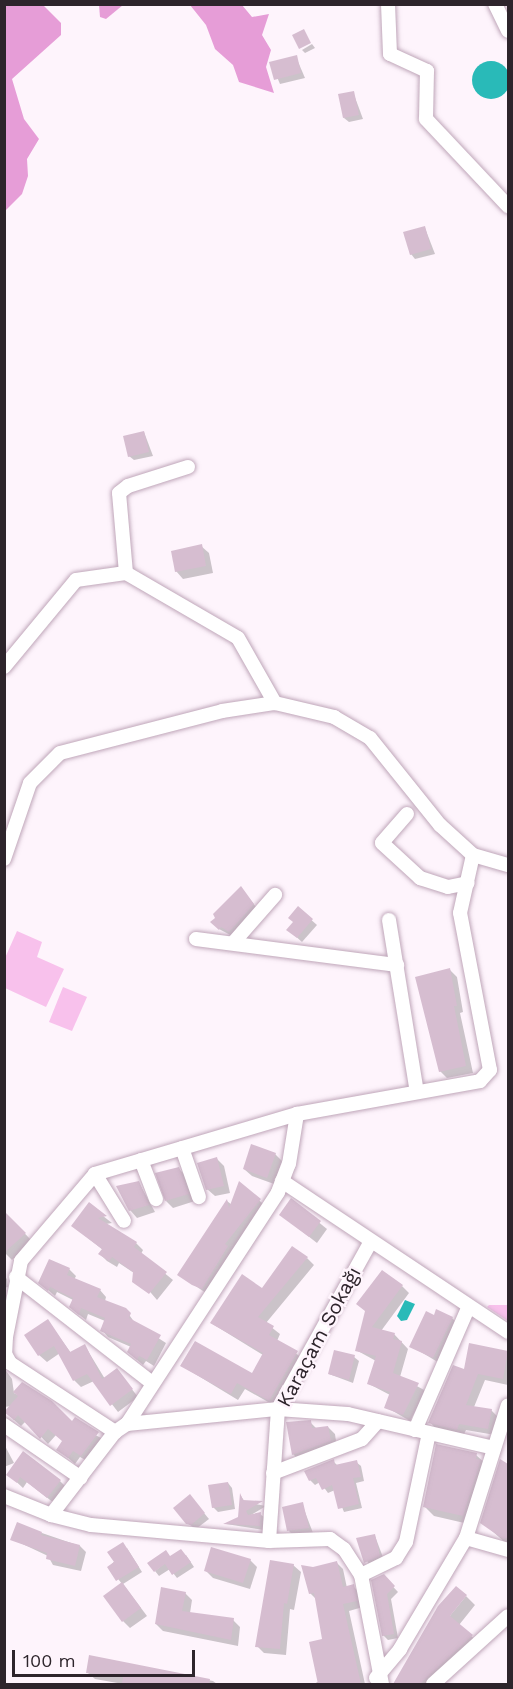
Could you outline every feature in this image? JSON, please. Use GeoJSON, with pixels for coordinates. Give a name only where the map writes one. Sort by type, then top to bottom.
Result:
{"type":"FeatureCollection","features":[{"type":"Feature","properties":{"kind":"street"},"geometry":{"type":"LineString","coordinates":[[388,4],[390,54],[427,71],[426,119],[508,206]]}},
{"type":"Feature","properties":{"kind":"street"},"geometry":{"type":"LineString","coordinates":[[495,4],[508,31]]}},
{"type":"Feature","properties":{"kind":"street"},"geometry":{"type":"LineString","coordinates":[[126,573],[119,493],[128,486],[189,467]]}},
{"type":"Feature","properties":{"kind":"street"},"geometry":{"type":"LineString","coordinates":[[4,667],[76,580],[126,573],[238,638],[275,703]]}},
{"type":"Feature","properties":{"kind":"street"},"geometry":{"type":"LineString","coordinates":[[4,859],[30,783],[60,753],[222,711],[275,703],[334,717],[370,738],[440,825],[473,855],[508,865]]}},
{"type":"Feature","properties":{"kind":"street"},"geometry":{"type":"LineString","coordinates":[[407,814],[382,843],[420,878],[448,887],[468,883]]}},
{"type":"Feature","properties":{"kind":"street"},"geometry":{"type":"LineString","coordinates":[[473,855],[460,913],[490,1070],[480,1080],[297,1114],[95,1174],[21,1261],[16,1277],[5,1354],[10,1363],[121,1428],[278,1409],[348,1414],[494,1448]]}},
{"type":"Feature","properties":{"kind":"street"},"geometry":{"type":"LineString","coordinates":[[233,943],[275,895]]}},
{"type":"Feature","properties":{"kind":"street"},"geometry":{"type":"LineString","coordinates":[[389,920],[417,1092]]}},
{"type":"Feature","properties":{"kind":"street"},"geometry":{"type":"LineString","coordinates":[[196,939],[397,965]]}},
{"type":"Feature","properties":{"kind":"street"},"geometry":{"type":"LineString","coordinates":[[51,1515],[121,1428],[206,1307],[282,1181],[289,1164],[297,1114]]}},
{"type":"Feature","properties":{"kind":"street"},"geometry":{"type":"LineString","coordinates":[[182,1148],[199,1197]]}},
{"type":"Feature","properties":{"kind":"street"},"geometry":{"type":"LineString","coordinates":[[141,1160],[156,1199]]}},
{"type":"Feature","properties":{"kind":"street"},"geometry":{"type":"LineString","coordinates":[[95,1174],[124,1221]]}},
{"type":"Feature","properties":{"kind":"street"},"geometry":{"type":"LineString","coordinates":[[282,1181],[370,1243],[508,1332]]}},
{"type":"Feature","properties":{"kind":"street","name":"Karaçam Sokağı"},"geometry":{"type":"LineString","coordinates":[[269,1541],[278,1409],[370,1243]]}},
{"type":"Feature","properties":{"kind":"street"},"geometry":{"type":"LineString","coordinates":[[4,1265],[21,1261]]}},
{"type":"Feature","properties":{"kind":"street"},"geometry":{"type":"LineString","coordinates":[[16,1277],[152,1383]]}},
{"type":"Feature","properties":{"kind":"street"},"geometry":{"type":"LineString","coordinates":[[415,1430],[469,1306]]}},
{"type":"Feature","properties":{"kind":"street"},"geometry":{"type":"LineString","coordinates":[[378,1680],[400,1649],[466,1538],[508,1405]]}},
{"type":"Feature","properties":{"kind":"street"},"geometry":{"type":"LineString","coordinates":[[273,1473],[362,1439],[378,1421]]}},
{"type":"Feature","properties":{"kind":"street"},"geometry":{"type":"LineString","coordinates":[[4,1425],[81,1478]]}},
{"type":"Feature","properties":{"kind":"street"},"geometry":{"type":"LineString","coordinates":[[361,1575],[396,1558],[406,1542],[429,1433]]}},
{"type":"Feature","properties":{"kind":"street"},"geometry":{"type":"LineString","coordinates":[[4,1496],[51,1515],[91,1525],[269,1541],[330,1539],[344,1549],[361,1575],[378,1680]]}},
{"type":"Feature","properties":{"kind":"street"},"geometry":{"type":"LineString","coordinates":[[466,1538],[508,1550]]}},
{"type":"Feature","properties":{"kind":"street"},"geometry":{"type":"LineString","coordinates":[[433,1684],[508,1616]]}},
{"type":"Feature","properties":{"kind":"shaded area"},"geometry":{"type":"Polygon","coordinates":[[[5,4],[43,5],[61,23],[61,35],[12,79],[24,119],[39,139],[27,159],[28,176],[22,194],[5,211],[5,4]]]}},
{"type":"Feature","properties":{"kind":"shaded area"},"geometry":{"type":"Polygon","coordinates":[[[99,4],[123,5],[106,19],[100,17],[99,4]]]}},
{"type":"Feature","properties":{"kind":"shaded area"},"geometry":{"type":"Polygon","coordinates":[[[190,5],[242,5],[252,17],[269,14],[262,35],[271,50],[266,67],[274,93],[239,82],[233,65],[215,49],[206,25],[190,5]]]}},
{"type":"Feature","properties":{"kind":"shaded area"},"geometry":{"type":"Polygon","coordinates":[[[17,931],[42,942],[37,957],[64,969],[46,1007],[5,988],[5,958],[17,931]]]}},
{"type":"Feature","properties":{"kind":"shaded area"},"geometry":{"type":"Polygon","coordinates":[[[63,987],[87,997],[72,1031],[49,1022],[63,987]]]}},
{"type":"Feature","properties":{"kind":"shaded area"},"geometry":{"type":"Polygon","coordinates":[[[489,1305],[508,1305],[508,1321],[487,1307],[489,1305]]]}},
{"type":"Feature","properties":{"kind":"water"},"geometry":{"type":"Polygon","coordinates":[[[491,61],[505,66],[510,80],[505,94],[491,99],[477,94],[472,80],[477,66],[491,61]]]}},
{"type":"Feature","properties":{"kind":"water"},"geometry":{"type":"Polygon","coordinates":[[[405,1300],[415,1304],[407,1320],[401,1321],[397,1316],[405,1300]]]}},
{"type":"Feature","properties":{"kind":"building"},"geometry":{"type":"Polygon","coordinates":[[[304,29],[311,43],[299,49],[292,35],[304,29]]]}},
{"type":"Feature","properties":{"kind":"building"},"geometry":{"type":"Polygon","coordinates":[[[297,55],[301,73],[274,80],[269,62],[297,55]]]}},
{"type":"Feature","properties":{"kind":"building"},"geometry":{"type":"Polygon","coordinates":[[[354,91],[359,115],[343,118],[338,94],[354,91]]]}},
{"type":"Feature","properties":{"kind":"building"},"geometry":{"type":"Polygon","coordinates":[[[425,226],[431,249],[410,255],[403,232],[425,226]]]}},
{"type":"Feature","properties":{"kind":"building"},"geometry":{"type":"Polygon","coordinates":[[[144,431],[149,452],[128,457],[123,436],[144,431]]]}},
{"type":"Feature","properties":{"kind":"building"},"geometry":{"type":"Polygon","coordinates":[[[202,544],[206,566],[175,572],[171,551],[202,544]]]}},
{"type":"Feature","properties":{"kind":"building"},"geometry":{"type":"Polygon","coordinates":[[[241,886],[254,904],[229,932],[221,927],[219,930],[210,922],[215,918],[213,914],[241,886]]]}},
{"type":"Feature","properties":{"kind":"building"},"geometry":{"type":"Polygon","coordinates":[[[298,906],[313,919],[297,938],[286,930],[293,922],[288,918],[298,906]]]}},
{"type":"Feature","properties":{"kind":"building"},"geometry":{"type":"Polygon","coordinates":[[[450,968],[457,1006],[454,1006],[466,1066],[439,1072],[415,977],[450,968]]]}},
{"type":"Feature","properties":{"kind":"building"},"geometry":{"type":"Polygon","coordinates":[[[251,1144],[276,1153],[267,1178],[243,1169],[251,1144]]]}},
{"type":"Feature","properties":{"kind":"building"},"geometry":{"type":"Polygon","coordinates":[[[217,1157],[224,1186],[206,1190],[197,1163],[217,1157]]]}},
{"type":"Feature","properties":{"kind":"building"},"geometry":{"type":"Polygon","coordinates":[[[179,1167],[189,1194],[165,1201],[155,1173],[179,1167]]]}},
{"type":"Feature","properties":{"kind":"building"},"geometry":{"type":"Polygon","coordinates":[[[139,1181],[149,1205],[129,1211],[116,1186],[139,1181]]]}},
{"type":"Feature","properties":{"kind":"building"},"geometry":{"type":"Polygon","coordinates":[[[239,1181],[261,1199],[225,1244],[228,1246],[202,1289],[177,1275],[227,1199],[229,1208],[239,1181]]]}},
{"type":"Feature","properties":{"kind":"building"},"geometry":{"type":"Polygon","coordinates":[[[291,1198],[321,1221],[309,1237],[279,1215],[291,1198]]]}},
{"type":"Feature","properties":{"kind":"building"},"geometry":{"type":"Polygon","coordinates":[[[89,1202],[107,1216],[98,1218],[137,1242],[134,1247],[167,1272],[149,1294],[132,1282],[133,1272],[112,1257],[109,1261],[98,1254],[102,1249],[71,1226],[89,1202]]]}},
{"type":"Feature","properties":{"kind":"building"},"geometry":{"type":"Polygon","coordinates":[[[4,1211],[26,1233],[4,1253],[4,1211]]]}},
{"type":"Feature","properties":{"kind":"building"},"geometry":{"type":"Polygon","coordinates":[[[292,1246],[308,1257],[258,1317],[274,1326],[269,1335],[298,1351],[269,1401],[237,1383],[231,1394],[180,1366],[195,1341],[252,1373],[263,1353],[210,1323],[242,1274],[262,1288],[292,1246]]]}},
{"type":"Feature","properties":{"kind":"building"},"geometry":{"type":"Polygon","coordinates":[[[49,1259],[70,1268],[67,1275],[101,1289],[97,1297],[126,1308],[131,1313],[129,1318],[161,1335],[147,1360],[139,1356],[137,1360],[127,1352],[131,1344],[100,1331],[105,1318],[81,1308],[79,1315],[69,1307],[73,1298],[50,1287],[48,1291],[38,1283],[49,1259]]]}},
{"type":"Feature","properties":{"kind":"building"},"geometry":{"type":"Polygon","coordinates":[[[382,1270],[403,1285],[372,1327],[395,1333],[393,1339],[402,1341],[393,1373],[419,1383],[403,1415],[384,1408],[390,1392],[367,1384],[376,1356],[355,1351],[365,1311],[356,1304],[382,1270]]]}},
{"type":"Feature","properties":{"kind":"building"},"geometry":{"type":"Polygon","coordinates":[[[436,1309],[453,1317],[433,1358],[409,1347],[426,1311],[434,1315],[436,1309]]]}},
{"type":"Feature","properties":{"kind":"building"},"geometry":{"type":"Polygon","coordinates":[[[48,1319],[70,1352],[85,1344],[102,1379],[117,1368],[133,1389],[110,1406],[87,1374],[73,1381],[54,1346],[38,1356],[24,1335],[48,1319]]]}},
{"type":"Feature","properties":{"kind":"building"},"geometry":{"type":"Polygon","coordinates":[[[469,1343],[508,1351],[503,1379],[478,1374],[466,1405],[492,1409],[488,1429],[459,1424],[457,1430],[428,1423],[453,1365],[464,1369],[469,1343]]]}},
{"type":"Feature","properties":{"kind":"building"},"geometry":{"type":"Polygon","coordinates":[[[334,1350],[355,1355],[349,1380],[328,1374],[334,1350]]]}},
{"type":"Feature","properties":{"kind":"building"},"geometry":{"type":"Polygon","coordinates":[[[22,1382],[52,1401],[72,1421],[75,1417],[99,1432],[81,1456],[73,1451],[68,1458],[56,1450],[62,1441],[48,1429],[40,1439],[18,1415],[14,1420],[4,1412],[18,1396],[13,1392],[22,1382]]]}},
{"type":"Feature","properties":{"kind":"building"},"geometry":{"type":"Polygon","coordinates":[[[311,1420],[312,1428],[328,1426],[331,1441],[292,1455],[286,1422],[311,1420]]]}},
{"type":"Feature","properties":{"kind":"building"},"geometry":{"type":"Polygon","coordinates":[[[436,1444],[477,1453],[476,1459],[481,1460],[463,1516],[423,1507],[436,1444]]]}},
{"type":"Feature","properties":{"kind":"building"},"geometry":{"type":"Polygon","coordinates":[[[23,1451],[61,1480],[47,1498],[20,1477],[17,1483],[6,1475],[23,1451]]]}},
{"type":"Feature","properties":{"kind":"building"},"geometry":{"type":"Polygon","coordinates":[[[334,1459],[335,1465],[357,1460],[361,1477],[353,1478],[359,1504],[338,1509],[332,1485],[322,1490],[316,1478],[309,1481],[304,1471],[334,1459]]]}},
{"type":"Feature","properties":{"kind":"building"},"geometry":{"type":"Polygon","coordinates":[[[500,1459],[508,1464],[508,1538],[503,1539],[480,1523],[500,1459]]]}},
{"type":"Feature","properties":{"kind":"building"},"geometry":{"type":"Polygon","coordinates":[[[228,1482],[232,1505],[212,1508],[208,1485],[228,1482]]]}},
{"type":"Feature","properties":{"kind":"building"},"geometry":{"type":"Polygon","coordinates":[[[240,1493],[243,1500],[263,1501],[246,1511],[248,1515],[261,1512],[260,1526],[223,1524],[238,1517],[240,1493]]]}},
{"type":"Feature","properties":{"kind":"building"},"geometry":{"type":"Polygon","coordinates":[[[190,1494],[205,1513],[191,1525],[186,1524],[173,1508],[190,1494]]]}},
{"type":"Feature","properties":{"kind":"building"},"geometry":{"type":"Polygon","coordinates":[[[303,1502],[309,1528],[287,1531],[282,1507],[303,1502]]]}},
{"type":"Feature","properties":{"kind":"building"},"geometry":{"type":"Polygon","coordinates":[[[17,1522],[42,1532],[41,1535],[80,1545],[75,1566],[46,1559],[47,1553],[10,1540],[17,1522]]]}},
{"type":"Feature","properties":{"kind":"building"},"geometry":{"type":"Polygon","coordinates":[[[375,1534],[380,1556],[364,1563],[356,1538],[375,1534]]]}},
{"type":"Feature","properties":{"kind":"building"},"geometry":{"type":"Polygon","coordinates":[[[123,1542],[139,1567],[116,1581],[107,1567],[114,1562],[107,1552],[123,1542]]]}},
{"type":"Feature","properties":{"kind":"building"},"geometry":{"type":"Polygon","coordinates":[[[211,1547],[251,1559],[243,1583],[204,1571],[211,1547]]]}},
{"type":"Feature","properties":{"kind":"building"},"geometry":{"type":"Polygon","coordinates":[[[181,1549],[191,1562],[172,1575],[165,1564],[154,1572],[147,1563],[166,1550],[170,1556],[181,1549]]]}},
{"type":"Feature","properties":{"kind":"building"},"geometry":{"type":"Polygon","coordinates":[[[270,1560],[294,1564],[287,1604],[284,1603],[280,1649],[255,1647],[270,1560]]]}},
{"type":"Feature","properties":{"kind":"building"},"geometry":{"type":"Polygon","coordinates":[[[337,1561],[343,1587],[354,1584],[357,1601],[343,1604],[361,1684],[318,1684],[309,1642],[322,1639],[314,1593],[309,1594],[301,1565],[313,1567],[337,1561]]]}},
{"type":"Feature","properties":{"kind":"building"},"geometry":{"type":"Polygon","coordinates":[[[384,1574],[395,1586],[387,1594],[394,1634],[382,1636],[371,1580],[384,1574]]]}},
{"type":"Feature","properties":{"kind":"building"},"geometry":{"type":"Polygon","coordinates":[[[122,1582],[141,1608],[122,1622],[103,1596],[122,1582]]]}},
{"type":"Feature","properties":{"kind":"building"},"geometry":{"type":"Polygon","coordinates":[[[456,1586],[467,1595],[450,1616],[473,1635],[420,1684],[393,1684],[438,1606],[456,1586]]]}},
{"type":"Feature","properties":{"kind":"building"},"geometry":{"type":"Polygon","coordinates":[[[161,1587],[186,1592],[182,1611],[234,1618],[231,1640],[155,1624],[161,1587]]]}},
{"type":"Feature","properties":{"kind":"building"},"geometry":{"type":"Polygon","coordinates":[[[89,1655],[210,1679],[209,1684],[122,1684],[123,1677],[86,1673],[89,1655]]]}}]}
